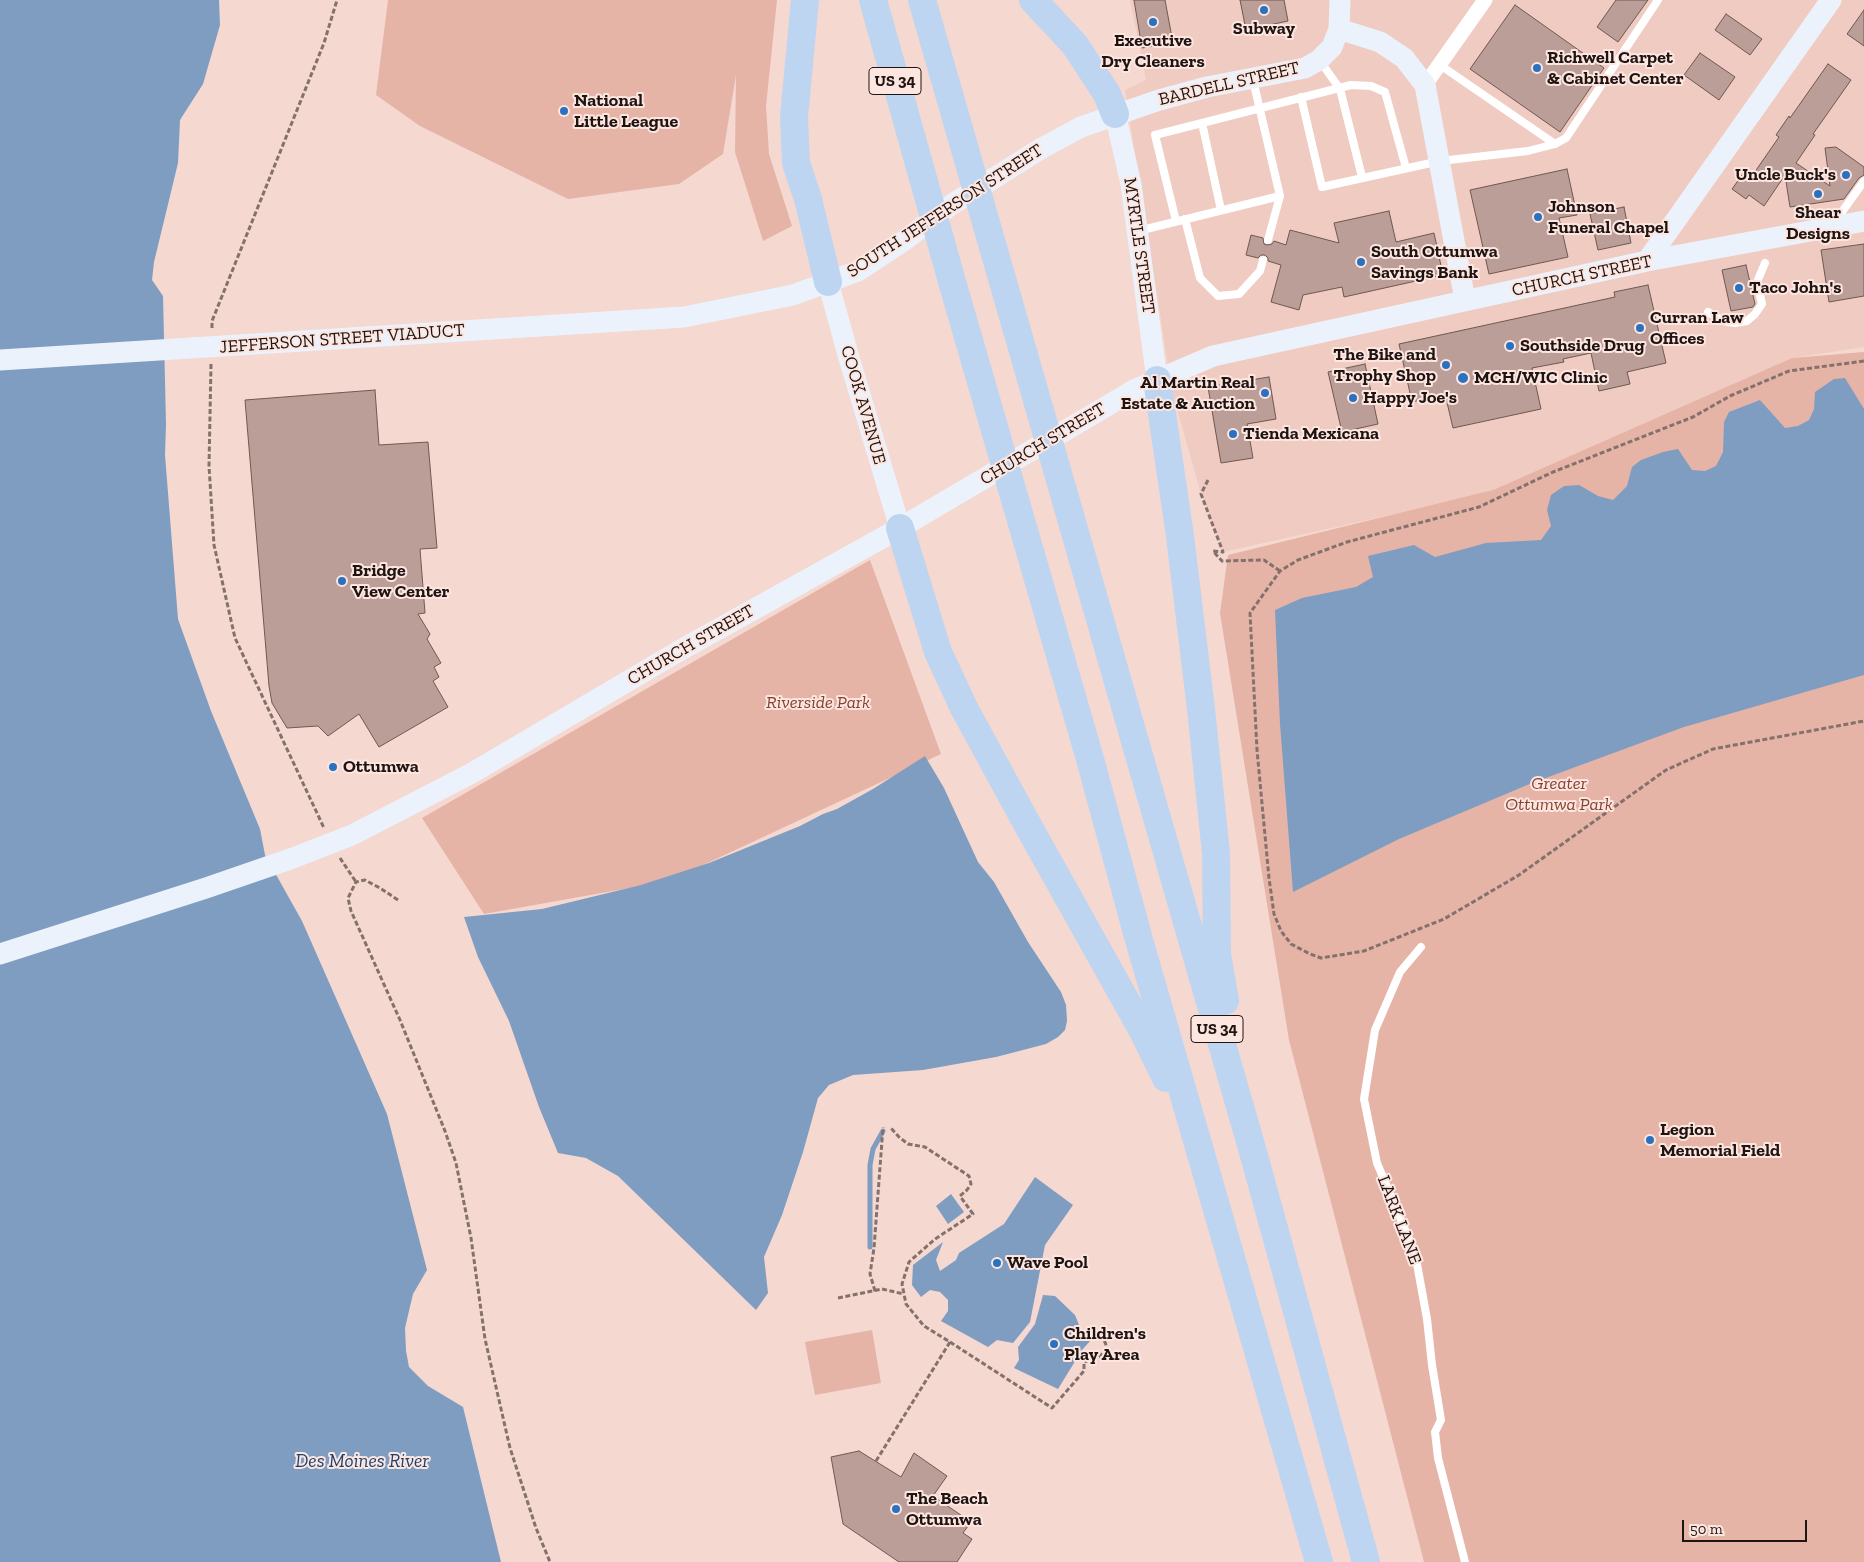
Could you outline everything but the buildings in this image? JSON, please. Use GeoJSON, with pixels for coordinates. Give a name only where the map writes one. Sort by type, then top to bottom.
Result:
{"type":"FeatureCollection","features":[{"type":"Feature","properties":{"kind":"highway"},"geometry":{"type":"LineString","coordinates":[[805,0],[794,117],[796,163],[808,199],[828,282]]}},
{"type":"Feature","properties":{"kind":"highway","name":"US 34"},"geometry":{"type":"LineString","coordinates":[[873,0],[952,285],[1090,759],[1138,940],[1202,1154],[1319,1562]]}},
{"type":"Feature","properties":{"kind":"highway","name":"US 34"},"geometry":{"type":"LineString","coordinates":[[922,0],[1253,1152],[1366,1562]]}},
{"type":"Feature","properties":{"kind":"highway"},"geometry":{"type":"LineString","coordinates":[[1033,0],[1075,45],[1107,94],[1115,114]]}},
{"type":"Feature","properties":{"kind":"highway"},"geometry":{"type":"LineString","coordinates":[[1157,380],[1180,536],[1206,757],[1216,853],[1217,954],[1253,1152]]}},
{"type":"Feature","properties":{"kind":"highway"},"geometry":{"type":"LineString","coordinates":[[900,528],[938,652],[964,708],[1144,1033],[1202,1154]]}},
{"type":"Feature","properties":{"kind":"main road"},"geometry":{"type":"LineString","coordinates":[[1340,0],[1339,29],[1380,42],[1404,58],[1425,86],[1465,300]]}},
{"type":"Feature","properties":{"kind":"main road"},"geometry":{"type":"LineString","coordinates":[[1647,261],[1831,0]]}},
{"type":"Feature","properties":{"kind":"main road","name":"BARDELL STREET"},"geometry":{"type":"LineString","coordinates":[[1115,114],[1198,89],[1305,68],[1320,60],[1332,47],[1339,29]]}},
{"type":"Feature","properties":{"kind":"main road","name":"SOUTH JEFFERSON STREET"},"geometry":{"type":"LineString","coordinates":[[684,317],[793,295],[858,271],[905,240],[951,205],[1042,148],[1081,127],[1115,114]]}},
{"type":"Feature","properties":{"kind":"main road","name":"MYRTLE STREET"},"geometry":{"type":"LineString","coordinates":[[1115,114],[1131,184],[1157,380]]}},
{"type":"Feature","properties":{"kind":"main road","name":"CHURCH STREET"},"geometry":{"type":"LineString","coordinates":[[0,954],[293,858],[352,835],[472,773],[678,651],[900,528],[1134,390],[1213,356],[1647,261],[1864,221]]}},
{"type":"Feature","properties":{"kind":"main road","name":"COOK AVENUE"},"geometry":{"type":"LineString","coordinates":[[828,282],[900,528]]}},
{"type":"Feature","properties":{"kind":"main road","name":"JEFFERSON STREET VIADUCT"},"geometry":{"type":"LineString","coordinates":[[0,360],[684,317]]}},
{"type":"Feature","properties":{"kind":"street"},"geometry":{"type":"LineString","coordinates":[[1425,86],[1485,0]]}},
{"type":"Feature","properties":{"kind":"lane"},"geometry":{"type":"LineString","coordinates":[[1301,97],[1322,187],[1440,161],[1528,151],[1554,144],[1566,138],[1658,0]]}},
{"type":"Feature","properties":{"kind":"lane"},"geometry":{"type":"LineString","coordinates":[[1320,60],[1340,89],[1362,177]]}},
{"type":"Feature","properties":{"kind":"lane"},"geometry":{"type":"LineString","coordinates":[[1440,65],[1554,144]]}},
{"type":"Feature","properties":{"kind":"lane"},"geometry":{"type":"LineString","coordinates":[[1252,78],[1280,196],[1268,240]]}},
{"type":"Feature","properties":{"kind":"lane"},"geometry":{"type":"LineString","coordinates":[[1176,221],[1155,135],[1351,85],[1371,86],[1385,92],[1406,168]]}},
{"type":"Feature","properties":{"kind":"lane"},"geometry":{"type":"LineString","coordinates":[[1202,123],[1221,210]]}},
{"type":"Feature","properties":{"kind":"lane"},"geometry":{"type":"LineString","coordinates":[[1831,226],[1864,181]]}},
{"type":"Feature","properties":{"kind":"lane"},"geometry":{"type":"LineString","coordinates":[[1137,231],[1280,196]]}},
{"type":"Feature","properties":{"kind":"lane"},"geometry":{"type":"LineString","coordinates":[[1185,218],[1200,278],[1218,296],[1239,294],[1260,271],[1263,260]]}},
{"type":"Feature","properties":{"kind":"lane"},"geometry":{"type":"LineString","coordinates":[[1708,312],[1723,320],[1735,323],[1747,321],[1762,304],[1757,282],[1765,263]]}},
{"type":"Feature","properties":{"kind":"lane","name":"LARK LANE"},"geometry":{"type":"LineString","coordinates":[[1421,947],[1400,972],[1375,1030],[1364,1099],[1377,1163],[1415,1253],[1427,1318],[1441,1420],[1435,1432],[1438,1458],[1465,1562]]}},
{"type":"Feature","properties":{"kind":"path"},"geometry":{"type":"LineString","coordinates":[[211,335],[212,321],[324,42],[337,0]]}},
{"type":"Feature","properties":{"kind":"path"},"geometry":{"type":"LineString","coordinates":[[211,357],[209,466],[214,545],[235,638],[330,843],[356,882]]}},
{"type":"Feature","properties":{"kind":"path"},"geometry":{"type":"LineString","coordinates":[[1864,361],[1790,371],[1730,396],[1693,417],[1553,472],[1479,507],[1347,542],[1298,560],[1280,571],[1250,612],[1257,750],[1274,914],[1281,931],[1291,944],[1310,954],[1321,958],[1364,950],[1444,919],[1519,875],[1666,770],[1713,749],[1864,721]]}},
{"type":"Feature","properties":{"kind":"path"},"geometry":{"type":"LineString","coordinates":[[1208,480],[1201,494],[1223,552],[1213,551],[1222,560],[1264,560],[1280,571]]}},
{"type":"Feature","properties":{"kind":"path"},"geometry":{"type":"LineString","coordinates":[[356,882],[365,880],[398,900]]}},
{"type":"Feature","properties":{"kind":"path"},"geometry":{"type":"LineString","coordinates":[[356,882],[348,898],[352,911],[400,1020],[456,1162],[471,1238],[485,1339],[510,1448],[536,1528],[550,1562]]}},
{"type":"Feature","properties":{"kind":"path"},"geometry":{"type":"LineString","coordinates":[[875,1291],[870,1274],[874,1248],[883,1127]]}},
{"type":"Feature","properties":{"kind":"path"},"geometry":{"type":"LineString","coordinates":[[891,1128],[908,1144],[925,1147],[969,1176],[971,1184],[960,1196],[973,1214],[935,1240],[909,1262],[902,1284],[906,1304],[924,1326],[1052,1408],[1084,1371],[1084,1362],[1100,1356],[1106,1348],[1105,1342],[1091,1334]]}},
{"type":"Feature","properties":{"kind":"path"},"geometry":{"type":"LineString","coordinates":[[838,1298],[882,1290],[904,1294]]}},
{"type":"Feature","properties":{"kind":"path"},"geometry":{"type":"LineString","coordinates":[[876,1461],[950,1342]]}},
{"type":"Feature","properties":{"kind":"shaded area"},"geometry":{"type":"Polygon","coordinates":[[[1130,0],[1864,0],[1864,347],[1792,358],[1493,490],[1467,498],[1223,552],[1201,494],[1172,391],[1125,90],[1146,80],[1130,0]]]}},
{"type":"Feature","properties":{"kind":"green space","name":"National Little League"},"geometry":{"type":"Polygon","coordinates":[[[388,0],[777,0],[766,106],[769,154],[792,226],[763,241],[735,152],[736,75],[723,154],[679,184],[568,199],[420,126],[376,95],[388,0]]]}},
{"type":"Feature","properties":{"kind":"green space","name":"Greater Ottumwa Park"},"geometry":{"type":"Polygon","coordinates":[[[1864,352],[1864,1562],[1424,1562],[1289,1040],[1220,613],[1228,555],[1493,490],[1792,358],[1864,352]]]}},
{"type":"Feature","properties":{"kind":"green space","name":"Riverside Park"},"geometry":{"type":"Polygon","coordinates":[[[870,560],[941,754],[669,881],[484,914],[422,818],[870,560]]]}},
{"type":"Feature","properties":{"kind":"green space"},"geometry":{"type":"Polygon","coordinates":[[[872,1330],[881,1383],[815,1395],[805,1342],[872,1330]]]}},
{"type":"Feature","properties":{"kind":"water","name":"Des Moines River"},"geometry":{"type":"Polygon","coordinates":[[[0,0],[219,0],[220,25],[203,84],[180,120],[178,163],[154,262],[152,280],[163,296],[165,455],[178,619],[211,711],[260,829],[265,855],[302,921],[387,1114],[427,1270],[413,1294],[405,1328],[409,1367],[428,1386],[463,1407],[501,1562],[0,1562],[0,0]]]}},
{"type":"Feature","properties":{"kind":"water"},"geometry":{"type":"Polygon","coordinates":[[[1845,378],[1864,409],[1864,675],[1684,727],[1532,783],[1399,839],[1293,892],[1280,724],[1275,610],[1302,598],[1356,587],[1373,577],[1368,556],[1414,545],[1435,557],[1486,543],[1541,540],[1551,526],[1547,510],[1551,495],[1564,486],[1579,485],[1598,496],[1613,500],[1627,486],[1632,467],[1641,460],[1678,449],[1692,470],[1705,471],[1716,466],[1723,452],[1724,422],[1729,412],[1760,400],[1785,428],[1798,426],[1809,420],[1814,409],[1815,392],[1834,379],[1845,378]]]}},
{"type":"Feature","properties":{"kind":"water"},"geometry":{"type":"Polygon","coordinates":[[[925,756],[944,788],[978,862],[994,882],[1028,942],[1061,992],[1066,1005],[1067,1021],[1065,1030],[1046,1044],[996,1057],[923,1070],[853,1075],[829,1085],[818,1098],[803,1152],[782,1215],[764,1257],[768,1293],[756,1310],[618,1176],[586,1158],[558,1153],[539,1107],[509,1021],[478,957],[464,917],[542,909],[641,885],[709,863],[837,809],[925,756]]]}},
{"type":"Feature","properties":{"kind":"water","name":"Wave Pool"},"geometry":{"type":"Polygon","coordinates":[[[1035,1177],[1073,1205],[1045,1245],[1030,1322],[1013,1343],[997,1340],[988,1347],[941,1321],[948,1311],[948,1300],[940,1292],[930,1290],[921,1297],[912,1285],[913,1265],[943,1242],[936,1260],[940,1271],[956,1260],[959,1253],[1004,1224],[1035,1177]]]}},
{"type":"Feature","properties":{"kind":"water"},"geometry":{"type":"Polygon","coordinates":[[[951,1194],[964,1212],[948,1224],[936,1206],[951,1194]]]}},
{"type":"Feature","properties":{"kind":"water","name":"Children's Play Area"},"geometry":{"type":"Polygon","coordinates":[[[1043,1295],[1055,1296],[1075,1315],[1081,1330],[1091,1334],[1091,1340],[1082,1350],[1058,1389],[1014,1368],[1019,1360],[1018,1347],[1035,1324],[1043,1295]]]}},
{"type":"Feature","properties":{"kind":"waterway"},"geometry":{"type":"LineString","coordinates":[[870,1247],[870,1165],[873,1149],[883,1131]]}},
{"type":"Feature","properties":{"kind":"place","name":"Subway"},"geometry":{"type":"Point","coordinates":[1264,10]}},
{"type":"Feature","properties":{"kind":"place","name":"Executive Dry Cleaners"},"geometry":{"type":"Point","coordinates":[1153,22]}},
{"type":"Feature","properties":{"kind":"place","name":"Richwell Carpet & Cabinet Center"},"geometry":{"type":"Point","coordinates":[1537,68]}},
{"type":"Feature","properties":{"kind":"place","name":"National Little League"},"geometry":{"type":"Point","coordinates":[564,111]}},
{"type":"Feature","properties":{"kind":"place","name":"Uncle Buck's"},"geometry":{"type":"Point","coordinates":[1846,175]}},
{"type":"Feature","properties":{"kind":"place","name":"Shear Designs"},"geometry":{"type":"Point","coordinates":[1818,194]}},
{"type":"Feature","properties":{"kind":"place","name":"Johnson Funeral Chapel"},"geometry":{"type":"Point","coordinates":[1538,217]}},
{"type":"Feature","properties":{"kind":"place","name":"South Ottumwa Savings Bank"},"geometry":{"type":"Point","coordinates":[1361,262]}},
{"type":"Feature","properties":{"kind":"place","name":"Taco John's"},"geometry":{"type":"Point","coordinates":[1739,288]}},
{"type":"Feature","properties":{"kind":"place","name":"Curran Law Offices"},"geometry":{"type":"Point","coordinates":[1640,328]}},
{"type":"Feature","properties":{"kind":"place","name":"Southside Drug"},"geometry":{"type":"Point","coordinates":[1510,346]}},
{"type":"Feature","properties":{"kind":"place","name":"The Bike and Trophy Shop"},"geometry":{"type":"Point","coordinates":[1446,365]}},
{"type":"Feature","properties":{"kind":"place","name":"MCH/WIC Clinic"},"geometry":{"type":"Point","coordinates":[1463,378]}},
{"type":"Feature","properties":{"kind":"place","name":"Al Martin Real Estate & Auction"},"geometry":{"type":"Point","coordinates":[1265,393]}},
{"type":"Feature","properties":{"kind":"place","name":"Happy Joe's"},"geometry":{"type":"Point","coordinates":[1353,398]}},
{"type":"Feature","properties":{"kind":"place","name":"Tienda Mexicana"},"geometry":{"type":"Point","coordinates":[1233,434]}},
{"type":"Feature","properties":{"kind":"place","name":"Bridge View Center"},"geometry":{"type":"Point","coordinates":[342,581]}},
{"type":"Feature","properties":{"kind":"place","name":"Ottumwa"},"geometry":{"type":"Point","coordinates":[333,767]}},
{"type":"Feature","properties":{"kind":"place","name":"Legion Memorial Field"},"geometry":{"type":"Point","coordinates":[1650,1140]}},
{"type":"Feature","properties":{"kind":"place","name":"Wave Pool"},"geometry":{"type":"Point","coordinates":[997,1263]}},
{"type":"Feature","properties":{"kind":"place","name":"Children's Play Area"},"geometry":{"type":"Point","coordinates":[1054,1344]}},
{"type":"Feature","properties":{"kind":"place","name":"The Beach Ottumwa"},"geometry":{"type":"Point","coordinates":[896,1509]}}]}
